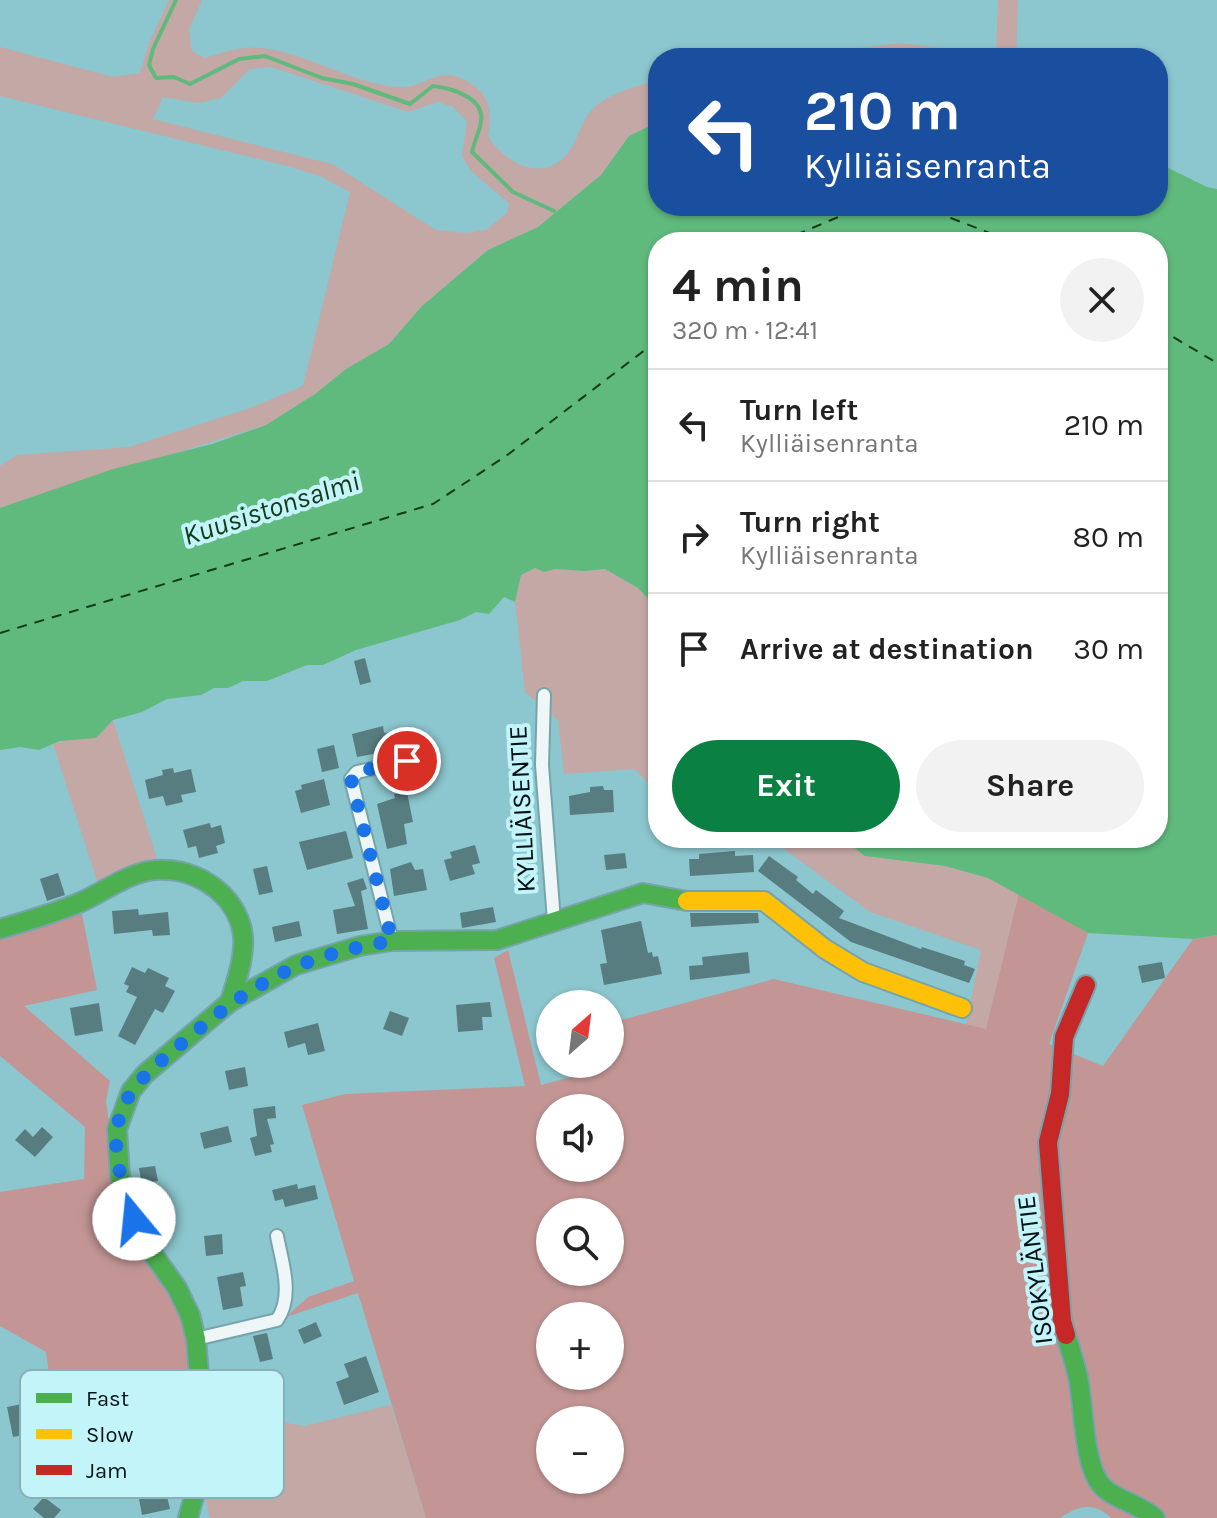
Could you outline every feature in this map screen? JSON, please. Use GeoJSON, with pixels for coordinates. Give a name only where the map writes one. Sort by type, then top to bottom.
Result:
{"type":"FeatureCollection","features":[{"type":"Feature","properties":{"kind":"street","name":"KYLLIÄISENTIE"},"geometry":{"type":"LineString","coordinates":[[544,695],[542,765],[554,921]]}},
{"type":"Feature","properties":{"kind":"street"},"geometry":{"type":"LineString","coordinates":[[392,941],[351,779],[357,772],[407,761]]}},
{"type":"Feature","properties":{"kind":"street"},"geometry":{"type":"LineString","coordinates":[[0,929],[68,907],[133,876],[151,870],[174,869],[215,888],[231,904],[240,920],[243,937],[230,1002]]}},
{"type":"Feature","properties":{"kind":"street","name":"KYLLIÄISENTIE"},"geometry":{"type":"LineString","coordinates":[[199,1370],[190,1315],[177,1288],[143,1240],[134,1219],[120,1176],[117,1129],[131,1091],[145,1074],[230,1002],[296,965],[360,946],[392,941],[497,940],[643,893],[698,902],[764,901],[846,963],[885,982],[962,1008]]}},
{"type":"Feature","properties":{"kind":"street","name":"ISOKYLÄNTIE"},"geometry":{"type":"LineString","coordinates":[[1086,985],[1064,1037],[1060,1094],[1048,1142],[1062,1321],[1078,1378],[1086,1440],[1097,1478],[1103,1488],[1143,1507],[1155,1518]]}},
{"type":"Feature","properties":{"kind":"street"},"geometry":{"type":"LineString","coordinates":[[196,1339],[277,1320],[285,1309],[287,1296],[277,1236]]}},
{"type":"Feature","properties":{"kind":"street","name":"KYLLIÄISENTIE"},"geometry":{"type":"LineString","coordinates":[[188,1518],[194,1498]]}},
{"type":"Feature","properties":{"kind":"shaded area"},"geometry":{"type":"Polygon","coordinates":[[[169,0],[202,0],[189,29],[192,51],[205,58],[241,49],[265,48],[382,85],[401,87],[441,76],[459,77],[477,88],[486,100],[490,113],[488,136],[495,146],[525,166],[547,167],[558,162],[568,153],[591,111],[602,101],[648,83],[648,127],[629,136],[601,175],[538,227],[488,250],[422,306],[389,344],[346,369],[315,394],[266,425],[0,508],[0,466],[17,455],[129,447],[250,408],[303,386],[350,192],[320,176],[291,167],[0,96],[0,47],[113,77],[140,73],[149,43],[169,0]],[[271,67],[250,69],[221,98],[198,103],[163,97],[153,119],[332,164],[436,230],[466,233],[486,230],[507,213],[509,203],[471,171],[462,156],[467,121],[453,107],[438,102],[408,112],[271,67]]]}},
{"type":"Feature","properties":{"kind":"shaded area"},"geometry":{"type":"Polygon","coordinates":[[[998,0],[1018,0],[1016,48],[996,48],[998,0]]]}},
{"type":"Feature","properties":{"kind":"shaded area"},"geometry":{"type":"Polygon","coordinates":[[[900,43],[944,48],[858,48],[900,43]]]}},
{"type":"Feature","properties":{"kind":"shaded area"},"geometry":{"type":"Polygon","coordinates":[[[535,567],[544,572],[555,569],[605,569],[638,588],[648,598],[648,783],[634,769],[564,774],[558,720],[525,692],[515,602],[521,574],[535,567]]]}},
{"type":"Feature","properties":{"kind":"shaded area"},"geometry":{"type":"Polygon","coordinates":[[[113,720],[158,862],[121,870],[98,884],[53,744],[80,737],[96,738],[113,720]]]}},
{"type":"Feature","properties":{"kind":"shaded area"},"geometry":{"type":"Polygon","coordinates":[[[783,848],[855,848],[865,856],[945,866],[988,878],[1019,893],[986,1029],[966,1025],[981,950],[870,912],[783,848]]]}},
{"type":"Feature","properties":{"kind":"shaded area"},"geometry":{"type":"Polygon","coordinates":[[[1019,893],[1088,933],[1049,1044],[1103,1066],[1193,939],[1217,935],[1217,1518],[1111,1518],[1098,1509],[1086,1507],[1060,1518],[426,1518],[358,1293],[286,1317],[308,1297],[354,1281],[302,1105],[345,1094],[525,1086],[494,958],[508,950],[536,1065],[536,1078],[539,1078],[541,1085],[567,1078],[624,1078],[624,1019],[774,979],[986,1029],[1019,893]]]}},
{"type":"Feature","properties":{"kind":"shaded area"},"geometry":{"type":"Polygon","coordinates":[[[82,914],[97,990],[24,1006],[110,1081],[106,1101],[121,1211],[179,1312],[189,1339],[191,1370],[49,1370],[46,1352],[0,1326],[0,1192],[84,1179],[85,1127],[0,1056],[0,934],[82,914]]]}},
{"type":"Feature","properties":{"kind":"shaded area"},"geometry":{"type":"Polygon","coordinates":[[[391,1405],[426,1518],[210,1518],[206,1498],[284,1498],[284,1423],[304,1426],[391,1405]]]}},
{"type":"Feature","properties":{"kind":"water","name":"Kuusistonsalmi"},"geometry":{"type":"Polygon","coordinates":[[[648,127],[648,216],[1168,216],[1168,168],[1217,189],[1217,935],[1193,939],[1088,933],[988,878],[945,866],[865,856],[855,848],[1168,848],[1168,232],[648,232],[648,598],[638,588],[605,569],[555,569],[544,572],[535,568],[521,575],[515,602],[504,597],[489,614],[476,612],[460,620],[356,650],[323,665],[307,665],[267,681],[243,681],[228,688],[214,688],[201,695],[167,699],[142,712],[113,720],[96,738],[60,741],[39,750],[20,747],[0,750],[0,508],[113,469],[212,444],[266,425],[315,394],[346,369],[389,344],[422,306],[488,250],[538,227],[601,175],[629,136],[648,127]]]}},
{"type":"Feature","properties":{"kind":"building"},"geometry":{"type":"Polygon","coordinates":[[[365,658],[371,682],[360,685],[354,661],[365,658]]]}},
{"type":"Feature","properties":{"kind":"building"},"geometry":{"type":"Polygon","coordinates":[[[383,726],[384,733],[392,732],[395,750],[357,757],[352,734],[383,726]]]}},
{"type":"Feature","properties":{"kind":"building"},"geometry":{"type":"Polygon","coordinates":[[[334,745],[339,768],[322,772],[317,749],[334,745]]]}},
{"type":"Feature","properties":{"kind":"building"},"geometry":{"type":"Polygon","coordinates":[[[173,768],[174,773],[191,769],[196,792],[181,795],[183,802],[166,806],[163,796],[149,799],[145,780],[163,775],[162,770],[173,768]]]}},
{"type":"Feature","properties":{"kind":"building"},"geometry":{"type":"Polygon","coordinates":[[[324,779],[330,805],[301,813],[295,791],[302,789],[301,785],[324,779]]]}},
{"type":"Feature","properties":{"kind":"building"},"geometry":{"type":"Polygon","coordinates":[[[603,786],[604,790],[613,790],[614,812],[570,815],[569,796],[590,792],[590,787],[603,786]]]}},
{"type":"Feature","properties":{"kind":"building"},"geometry":{"type":"Polygon","coordinates":[[[407,792],[413,822],[404,824],[407,844],[387,849],[377,804],[395,798],[394,794],[407,792]]]}},
{"type":"Feature","properties":{"kind":"building"},"geometry":{"type":"Polygon","coordinates":[[[210,823],[211,828],[221,825],[225,843],[216,846],[218,853],[199,858],[196,846],[188,848],[183,830],[210,823]]]}},
{"type":"Feature","properties":{"kind":"building"},"geometry":{"type":"Polygon","coordinates":[[[346,831],[353,858],[307,870],[299,842],[346,831]]]}},
{"type":"Feature","properties":{"kind":"building"},"geometry":{"type":"Polygon","coordinates":[[[475,845],[480,863],[472,865],[475,874],[450,881],[444,860],[452,858],[450,852],[475,845]]]}},
{"type":"Feature","properties":{"kind":"building"},"geometry":{"type":"Polygon","coordinates":[[[735,851],[735,856],[753,855],[754,872],[690,876],[689,859],[699,859],[699,854],[735,851]]]}},
{"type":"Feature","properties":{"kind":"building"},"geometry":{"type":"Polygon","coordinates":[[[625,853],[627,868],[606,870],[604,855],[625,853]]]}},
{"type":"Feature","properties":{"kind":"building"},"geometry":{"type":"Polygon","coordinates":[[[769,856],[798,877],[796,880],[813,894],[816,890],[844,911],[839,918],[921,949],[965,961],[964,965],[975,969],[969,983],[851,942],[758,871],[769,856]]]}},
{"type":"Feature","properties":{"kind":"building"},"geometry":{"type":"Polygon","coordinates":[[[411,862],[415,870],[423,869],[427,890],[394,896],[390,869],[411,862]]]}},
{"type":"Feature","properties":{"kind":"building"},"geometry":{"type":"Polygon","coordinates":[[[267,866],[273,892],[259,895],[253,869],[267,866]]]}},
{"type":"Feature","properties":{"kind":"building"},"geometry":{"type":"Polygon","coordinates":[[[58,873],[65,895],[47,901],[40,879],[58,873]]]}},
{"type":"Feature","properties":{"kind":"building"},"geometry":{"type":"Polygon","coordinates":[[[363,878],[367,889],[361,891],[368,929],[337,934],[333,910],[355,906],[347,883],[363,878]]]}},
{"type":"Feature","properties":{"kind":"building"},"geometry":{"type":"Polygon","coordinates":[[[493,907],[496,922],[462,928],[460,913],[493,907]]]}},
{"type":"Feature","properties":{"kind":"building"},"geometry":{"type":"Polygon","coordinates":[[[138,909],[139,915],[168,912],[170,935],[153,936],[152,930],[114,934],[112,911],[138,909]]]}},
{"type":"Feature","properties":{"kind":"building"},"geometry":{"type":"Polygon","coordinates":[[[690,913],[758,913],[759,923],[691,927],[690,913]]]}},
{"type":"Feature","properties":{"kind":"building"},"geometry":{"type":"Polygon","coordinates":[[[299,921],[302,936],[275,942],[272,927],[299,921]]]}},
{"type":"Feature","properties":{"kind":"building"},"geometry":{"type":"Polygon","coordinates":[[[641,921],[648,953],[658,956],[662,974],[604,985],[600,964],[607,963],[601,930],[641,921]]]}},
{"type":"Feature","properties":{"kind":"building"},"geometry":{"type":"Polygon","coordinates":[[[748,952],[750,973],[690,980],[689,966],[703,965],[702,957],[748,952]]]}},
{"type":"Feature","properties":{"kind":"building"},"geometry":{"type":"Polygon","coordinates":[[[1162,962],[1165,978],[1142,983],[1138,966],[1162,962]]]}},
{"type":"Feature","properties":{"kind":"building"},"geometry":{"type":"Polygon","coordinates":[[[132,967],[145,973],[148,968],[169,978],[165,986],[175,991],[163,1013],[155,1009],[135,1045],[118,1036],[137,997],[126,992],[129,986],[124,984],[132,967]]]}},
{"type":"Feature","properties":{"kind":"building"},"geometry":{"type":"Polygon","coordinates":[[[490,1002],[492,1017],[482,1017],[483,1030],[458,1032],[456,1005],[490,1002]]]}},
{"type":"Feature","properties":{"kind":"building"},"geometry":{"type":"Polygon","coordinates":[[[99,1003],[103,1031],[75,1036],[70,1008],[99,1003]]]}},
{"type":"Feature","properties":{"kind":"building"},"geometry":{"type":"Polygon","coordinates":[[[390,1011],[409,1018],[402,1036],[383,1029],[390,1011]]]}},
{"type":"Feature","properties":{"kind":"building"},"geometry":{"type":"Polygon","coordinates":[[[318,1023],[325,1051],[308,1055],[305,1043],[288,1048],[284,1032],[318,1023]]]}},
{"type":"Feature","properties":{"kind":"building"},"geometry":{"type":"Polygon","coordinates":[[[245,1067],[248,1086],[229,1090],[225,1071],[245,1067]]]}},
{"type":"Feature","properties":{"kind":"building"},"geometry":{"type":"Polygon","coordinates":[[[275,1106],[276,1118],[267,1119],[274,1144],[270,1145],[272,1152],[255,1156],[250,1138],[257,1136],[253,1109],[275,1106]]]}},
{"type":"Feature","properties":{"kind":"building"},"geometry":{"type":"Polygon","coordinates":[[[228,1126],[232,1142],[204,1149],[200,1133],[228,1126]]]}},
{"type":"Feature","properties":{"kind":"building"},"geometry":{"type":"Polygon","coordinates":[[[42,1127],[53,1137],[35,1157],[15,1140],[25,1129],[33,1137],[42,1127]]]}},
{"type":"Feature","properties":{"kind":"building"},"geometry":{"type":"Polygon","coordinates":[[[155,1166],[158,1181],[153,1182],[154,1189],[143,1191],[139,1168],[155,1166]]]}},
{"type":"Feature","properties":{"kind":"building"},"geometry":{"type":"Polygon","coordinates":[[[297,1184],[298,1189],[315,1185],[318,1199],[285,1207],[283,1199],[275,1201],[272,1190],[297,1184]]]}},
{"type":"Feature","properties":{"kind":"building"},"geometry":{"type":"Polygon","coordinates":[[[222,1234],[223,1254],[206,1256],[204,1236],[222,1234]]]}},
{"type":"Feature","properties":{"kind":"building"},"geometry":{"type":"Polygon","coordinates":[[[243,1272],[246,1286],[240,1287],[243,1306],[223,1310],[217,1277],[243,1272]]]}},
{"type":"Feature","properties":{"kind":"building"},"geometry":{"type":"Polygon","coordinates":[[[316,1322],[322,1336],[304,1344],[298,1330],[316,1322]]]}},
{"type":"Feature","properties":{"kind":"building"},"geometry":{"type":"Polygon","coordinates":[[[267,1333],[273,1359],[260,1362],[253,1336],[267,1333]]]}},
{"type":"Feature","properties":{"kind":"building"},"geometry":{"type":"Polygon","coordinates":[[[366,1356],[379,1392],[344,1405],[336,1382],[349,1377],[344,1364],[366,1356]]]}},
{"type":"Feature","properties":{"kind":"building"},"geometry":{"type":"Polygon","coordinates":[[[20,1404],[20,1436],[13,1437],[7,1407],[20,1404]]]}},
{"type":"Feature","properties":{"kind":"building"},"geometry":{"type":"Polygon","coordinates":[[[45,1498],[61,1510],[54,1518],[44,1518],[33,1509],[45,1498]]]}},
{"type":"Feature","properties":{"kind":"building"},"geometry":{"type":"Polygon","coordinates":[[[139,1498],[167,1498],[170,1509],[142,1515],[139,1498]]]}},
{"type":"Feature","properties":{"kind":"waterway"},"geometry":{"type":"LineString","coordinates":[[176,0],[153,49],[149,65],[156,78],[174,77],[190,84],[239,59],[265,56],[322,78],[353,84],[410,104],[433,86],[449,89],[472,100],[481,113],[472,152],[513,192],[554,211]]}},
{"type":"Feature","properties":{"kind":"ferry route"},"geometry":{"type":"LineString","coordinates":[[803,232],[840,216]]}},
{"type":"Feature","properties":{"kind":"ferry route"},"geometry":{"type":"LineString","coordinates":[[946,216],[987,232]]}},
{"type":"Feature","properties":{"kind":"ferry route"},"geometry":{"type":"LineString","coordinates":[[1168,334],[1217,363]]}},
{"type":"Feature","properties":{"kind":"ferry route"},"geometry":{"type":"LineString","coordinates":[[0,633],[433,504],[506,456],[648,348]]}},
{"type":"Feature","properties":{"kind":"traffic: fast"},"geometry":{"type":"LineString","coordinates":[[0,929],[71,906],[139,873],[164,870],[195,876],[222,894],[239,920],[243,953],[230,1002]]}},
{"type":"Feature","properties":{"kind":"traffic: fast"},"geometry":{"type":"LineString","coordinates":[[199,1370],[190,1315],[177,1288],[143,1240],[120,1176],[117,1129],[131,1091],[145,1074],[230,1002],[296,965],[360,946],[392,941],[497,940],[643,893],[687,901]]}},
{"type":"Feature","properties":{"kind":"traffic: fast"},"geometry":{"type":"LineString","coordinates":[[1066,1335],[1078,1377],[1088,1450],[1096,1477],[1107,1491],[1155,1518]]}},
{"type":"Feature","properties":{"kind":"traffic: fast"},"geometry":{"type":"LineString","coordinates":[[188,1518],[194,1498]]}},
{"type":"Feature","properties":{"kind":"traffic: slow"},"geometry":{"type":"LineString","coordinates":[[687,901],[764,901],[825,949],[863,972],[962,1008]]}},
{"type":"Feature","properties":{"kind":"traffic: jam"},"geometry":{"type":"LineString","coordinates":[[1066,1335],[1062,1321],[1048,1142],[1060,1094],[1064,1037],[1086,985]]}},
{"type":"Feature","properties":{"kind":"route"},"geometry":{"type":"LineString","coordinates":[[134,1219],[120,1176],[117,1129],[131,1091],[145,1074],[251,988],[296,965],[360,946],[392,941],[351,779],[357,772],[407,761]]}}]}
